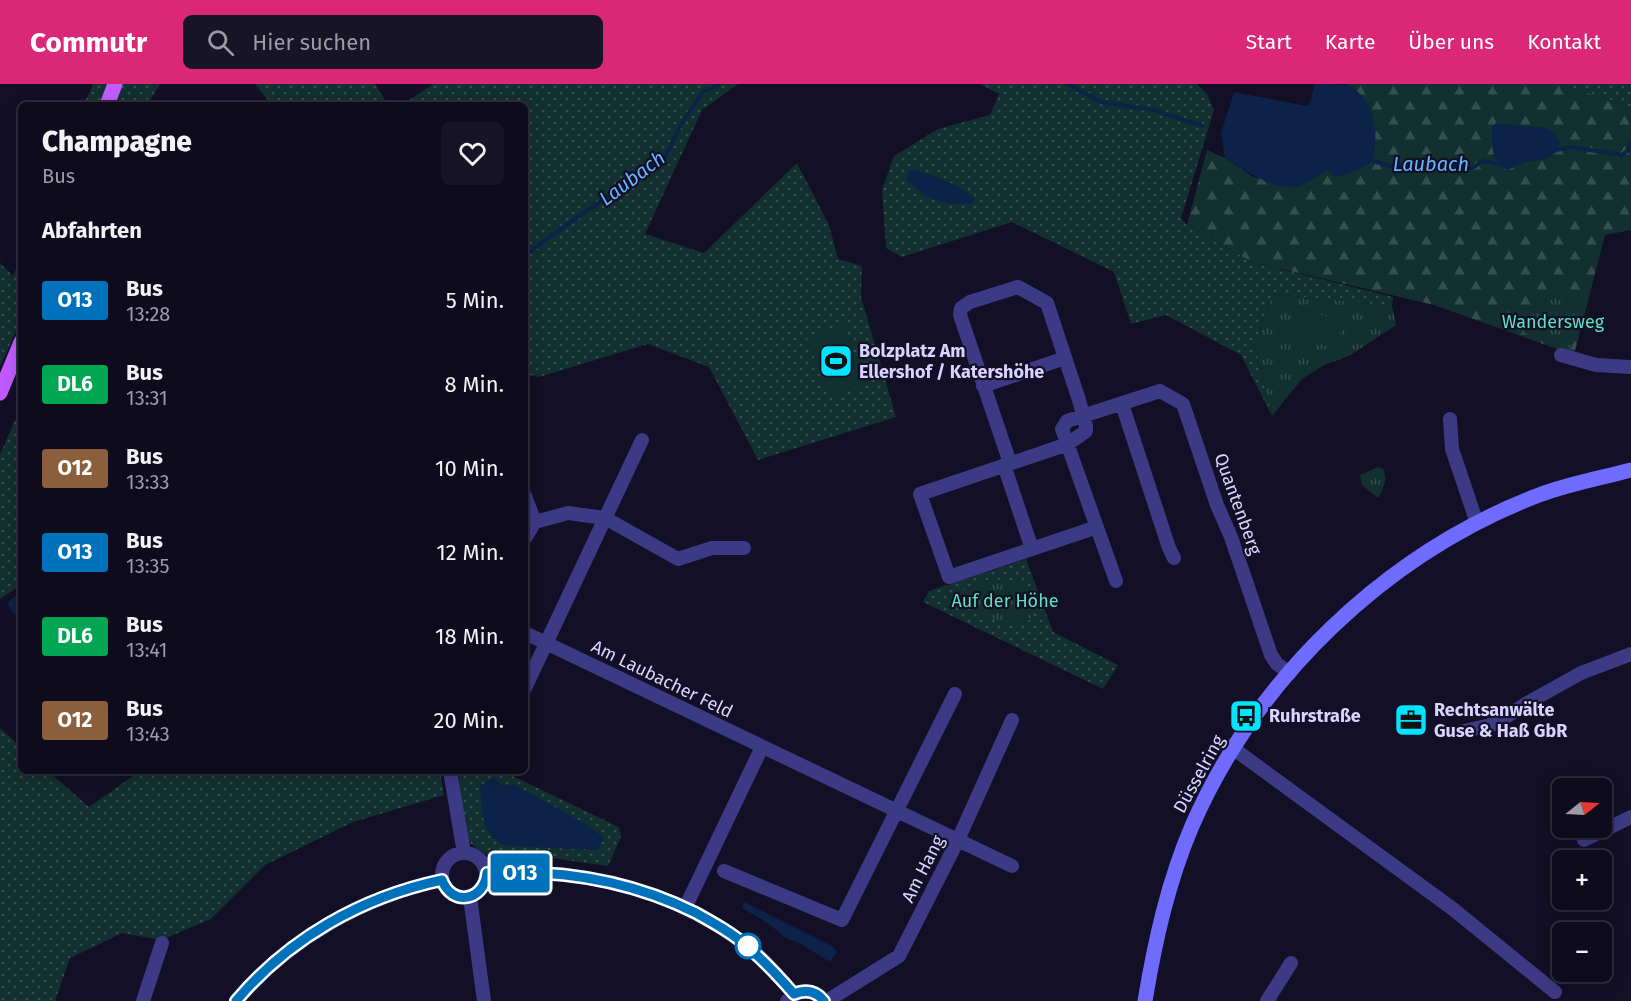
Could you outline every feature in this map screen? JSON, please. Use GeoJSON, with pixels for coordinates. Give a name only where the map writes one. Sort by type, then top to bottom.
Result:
{"type":"FeatureCollection","features":[{"type":"Feature","properties":{"kind":"main road"},"geometry":{"type":"LineString","coordinates":[[109,102],[115,84]]}},
{"type":"Feature","properties":{"kind":"main road"},"geometry":{"type":"LineString","coordinates":[[0,393],[18,349]]}},
{"type":"Feature","properties":{"kind":"street"},"geometry":{"type":"LineString","coordinates":[[1032,549],[960,315],[962,308],[970,302],[1018,287],[1047,303],[1084,415]]}},
{"type":"Feature","properties":{"kind":"street"},"geometry":{"type":"LineString","coordinates":[[1562,355],[1596,365],[1631,367]]}},
{"type":"Feature","properties":{"kind":"street"},"geometry":{"type":"LineString","coordinates":[[983,386],[1065,358]]}},
{"type":"Feature","properties":{"kind":"street","name":"Quantenberg"},"geometry":{"type":"LineString","coordinates":[[1068,444],[1062,429],[1063,425],[1067,421],[1084,415],[1160,391],[1183,404],[1271,655],[1277,664],[1290,673]]}},
{"type":"Feature","properties":{"kind":"street"},"geometry":{"type":"LineString","coordinates":[[1122,404],[1174,558]]}},
{"type":"Feature","properties":{"kind":"street"},"geometry":{"type":"LineString","coordinates":[[1450,419],[1452,449],[1477,522]]}},
{"type":"Feature","properties":{"kind":"street"},"geometry":{"type":"LineString","coordinates":[[528,682],[642,440]]}},
{"type":"Feature","properties":{"kind":"street"},"geometry":{"type":"LineString","coordinates":[[1096,527],[949,577],[921,494],[1068,444],[1116,581]]}},
{"type":"Feature","properties":{"kind":"street","name":"Düsselring"},"geometry":{"type":"LineString","coordinates":[[1145,1001],[1152,956],[1165,902],[1193,824],[1234,749],[1253,720],[1290,673],[1335,625],[1373,591],[1431,549],[1477,522],[1540,495],[1631,470]]}},
{"type":"Feature","properties":{"kind":"street"},"geometry":{"type":"LineString","coordinates":[[528,504],[535,522]]}},
{"type":"Feature","properties":{"kind":"street"},"geometry":{"type":"LineString","coordinates":[[528,533],[535,522],[568,513],[605,518],[678,559],[712,548],[744,548]]}},
{"type":"Feature","properties":{"kind":"street","name":"Am Laubacher Feld"},"geometry":{"type":"LineString","coordinates":[[528,634],[1012,866]]}},
{"type":"Feature","properties":{"kind":"street"},"geometry":{"type":"LineString","coordinates":[[1464,731],[1495,724],[1581,672],[1631,654]]}},
{"type":"Feature","properties":{"kind":"street"},"geometry":{"type":"LineString","coordinates":[[724,871],[842,920],[955,694]]}},
{"type":"Feature","properties":{"kind":"street","name":"Am Hang"},"geometry":{"type":"LineString","coordinates":[[826,1001],[899,956],[958,840],[1012,720]]}},
{"type":"Feature","properties":{"kind":"street"},"geometry":{"type":"LineString","coordinates":[[686,908],[762,747]]}},
{"type":"Feature","properties":{"kind":"street"},"geometry":{"type":"LineString","coordinates":[[1234,749],[1453,909],[1555,992]]}},
{"type":"Feature","properties":{"kind":"street"},"geometry":{"type":"LineString","coordinates":[[451,774],[464,853]]}},
{"type":"Feature","properties":{"kind":"street"},"geometry":{"type":"LineString","coordinates":[[1584,840],[1631,817]]}},
{"type":"Feature","properties":{"kind":"street"},"geometry":{"type":"LineString","coordinates":[[464,853],[477,857],[485,866],[487,873],[486,882],[480,891],[465,898],[453,895],[442,880],[445,864],[452,856],[464,853]]}},
{"type":"Feature","properties":{"kind":"street"},"geometry":{"type":"LineString","coordinates":[[487,873],[542,873],[598,879],[666,899],[720,927],[748,946],[791,998],[802,991],[811,991],[826,1001]]}},
{"type":"Feature","properties":{"kind":"street"},"geometry":{"type":"LineString","coordinates":[[236,1001],[287,951],[321,927],[374,901],[413,887],[442,880]]}},
{"type":"Feature","properties":{"kind":"street"},"geometry":{"type":"LineString","coordinates":[[470,897],[484,1001]]}},
{"type":"Feature","properties":{"kind":"street"},"geometry":{"type":"LineString","coordinates":[[142,1001],[162,943]]}},
{"type":"Feature","properties":{"kind":"street"},"geometry":{"type":"LineString","coordinates":[[1267,1001],[1291,963]]}},
{"type":"Feature","properties":{"kind":"green space"},"geometry":{"type":"Polygon","coordinates":[[[93,84],[160,84],[149,102],[85,102],[93,84]]]}},
{"type":"Feature","properties":{"kind":"green space"},"geometry":{"type":"Polygon","coordinates":[[[255,84],[375,84],[386,102],[270,102],[255,84]]]}},
{"type":"Feature","properties":{"kind":"green space"},"geometry":{"type":"Polygon","coordinates":[[[433,84],[738,84],[702,110],[645,234],[704,253],[797,163],[829,225],[838,259],[862,266],[861,297],[896,417],[758,460],[709,367],[648,344],[539,377],[528,375],[528,102],[406,102],[433,84]]]}},
{"type":"Feature","properties":{"kind":"green space"},"geometry":{"type":"Polygon","coordinates":[[[980,84],[1197,84],[1207,94],[1214,110],[1181,218],[1187,225],[1252,262],[1393,297],[1392,306],[1274,294],[1255,347],[1272,416],[1241,355],[1166,315],[1131,324],[1114,272],[1012,222],[902,257],[886,248],[882,190],[894,156],[938,129],[990,115],[999,94],[980,84]]]}},
{"type":"Feature","properties":{"kind":"green space"},"geometry":{"type":"Polygon","coordinates":[[[1346,84],[1559,84],[1631,107],[1631,230],[1605,235],[1574,355],[1434,305],[1252,262],[1187,225],[1207,150],[1225,158],[1253,177],[1300,186],[1326,170],[1374,131],[1370,110],[1358,93],[1346,84]]]}},
{"type":"Feature","properties":{"kind":"green space"},"geometry":{"type":"Polygon","coordinates":[[[1559,84],[1631,84],[1631,107],[1559,84]]]}},
{"type":"Feature","properties":{"kind":"green space"},"geometry":{"type":"Polygon","coordinates":[[[0,263],[13,276],[18,264],[18,327],[0,367],[0,263]]]}},
{"type":"Feature","properties":{"kind":"green space","name":"Wandersweg"},"geometry":{"type":"Polygon","coordinates":[[[1584,290],[1569,350],[1517,330],[1537,309],[1563,292],[1584,290]]]}},
{"type":"Feature","properties":{"kind":"green space"},"geometry":{"type":"Polygon","coordinates":[[[1274,294],[1392,306],[1396,325],[1349,356],[1324,365],[1302,379],[1272,416],[1255,347],[1274,294]]]}},
{"type":"Feature","properties":{"kind":"green space"},"geometry":{"type":"Polygon","coordinates":[[[1301,310],[1343,320],[1336,348],[1294,338],[1301,310]]]}},
{"type":"Feature","properties":{"kind":"green space","name":"Bolzplatz Am Ellershof / Katershöhe"},"geometry":{"type":"Polygon","coordinates":[[[844,325],[865,384],[829,398],[807,338],[844,325]]]}},
{"type":"Feature","properties":{"kind":"green space"},"geometry":{"type":"Polygon","coordinates":[[[18,413],[18,587],[0,599],[0,455],[18,413]]]}},
{"type":"Feature","properties":{"kind":"green space"},"geometry":{"type":"Polygon","coordinates":[[[1378,467],[1383,469],[1385,480],[1378,498],[1362,485],[1360,475],[1378,467]]]}},
{"type":"Feature","properties":{"kind":"green space"},"geometry":{"type":"Polygon","coordinates":[[[1026,559],[1053,632],[1118,665],[1103,689],[923,602],[929,591],[1026,559]]]}},
{"type":"Feature","properties":{"kind":"green space","name":"Auf der Höhe"},"geometry":{"type":"Polygon","coordinates":[[[990,579],[1017,583],[1027,589],[1033,602],[1032,615],[1028,621],[1014,624],[991,618],[973,610],[955,595],[958,591],[990,579]]]}},
{"type":"Feature","properties":{"kind":"green space"},"geometry":{"type":"Polygon","coordinates":[[[0,728],[18,744],[18,774],[51,774],[89,807],[136,774],[440,774],[444,795],[353,822],[265,865],[211,919],[161,940],[122,933],[70,958],[55,1001],[0,1001],[0,728]]]}},
{"type":"Feature","properties":{"kind":"green space"},"geometry":{"type":"Polygon","coordinates":[[[458,774],[508,774],[619,827],[621,837],[608,866],[552,858],[490,857],[471,844],[467,837],[458,774]]]}},
{"type":"Feature","properties":{"kind":"water"},"geometry":{"type":"Polygon","coordinates":[[[1314,84],[1347,85],[1364,98],[1375,129],[1373,161],[1359,170],[1336,177],[1326,170],[1302,185],[1283,187],[1262,180],[1225,158],[1221,133],[1234,92],[1307,106],[1311,100],[1314,84]]]}},
{"type":"Feature","properties":{"kind":"water"},"geometry":{"type":"Polygon","coordinates":[[[1496,123],[1546,128],[1553,132],[1560,141],[1558,151],[1546,159],[1526,162],[1507,170],[1497,162],[1493,152],[1492,127],[1496,123]]]}},
{"type":"Feature","properties":{"kind":"water"},"geometry":{"type":"Polygon","coordinates":[[[911,169],[945,180],[960,188],[974,199],[973,204],[944,202],[929,197],[906,179],[911,169]]]}},
{"type":"Feature","properties":{"kind":"water"},"geometry":{"type":"Polygon","coordinates":[[[18,594],[18,620],[9,607],[8,602],[18,594]]]}},
{"type":"Feature","properties":{"kind":"water"},"geometry":{"type":"Polygon","coordinates":[[[494,778],[503,786],[513,784],[586,824],[602,836],[603,840],[598,850],[506,846],[497,841],[484,821],[480,786],[494,778]]]}},
{"type":"Feature","properties":{"kind":"water"},"geometry":{"type":"Polygon","coordinates":[[[744,902],[832,946],[837,952],[830,962],[801,944],[786,938],[766,922],[742,908],[744,902]]]}},
{"type":"Feature","properties":{"kind":"waterway","name":"Laubach"},"geometry":{"type":"LineString","coordinates":[[528,254],[666,156],[679,128],[702,93],[719,84]]}},
{"type":"Feature","properties":{"kind":"waterway","name":"Laubach"},"geometry":{"type":"LineString","coordinates":[[1068,84],[1101,102],[1153,110],[1203,126]]}},
{"type":"Feature","properties":{"kind":"waterway","name":"Laubach"},"geometry":{"type":"LineString","coordinates":[[1556,150],[1571,147],[1622,155],[1631,143]]}},
{"type":"Feature","properties":{"kind":"waterway","name":"Laubach"},"geometry":{"type":"LineString","coordinates":[[1370,160],[1402,167],[1428,162],[1472,168],[1483,161],[1498,164],[1501,162]]}},
{"type":"Feature","properties":{"kind":"bus line","name":"O13"},"geometry":{"type":"LineString","coordinates":[[236,1001],[287,951],[321,927],[374,901],[413,887],[442,880],[453,895],[465,898],[480,891],[486,882],[487,873],[532,872],[609,881],[666,899],[706,919],[748,946],[794,994],[811,991],[824,1001]]}},
{"type":"Feature","properties":{"kind":"place","name":"Bolzplatz Am Ellershof / Katershöhe"},"geometry":{"type":"Point","coordinates":[836,361]}},
{"type":"Feature","properties":{"kind":"place","name":"Ruhrstraße"},"geometry":{"type":"Point","coordinates":[1246,716]}},
{"type":"Feature","properties":{"kind":"place","name":"Rechtsanwälte Guse & Haß GbR"},"geometry":{"type":"Point","coordinates":[1411,720]}}]}
